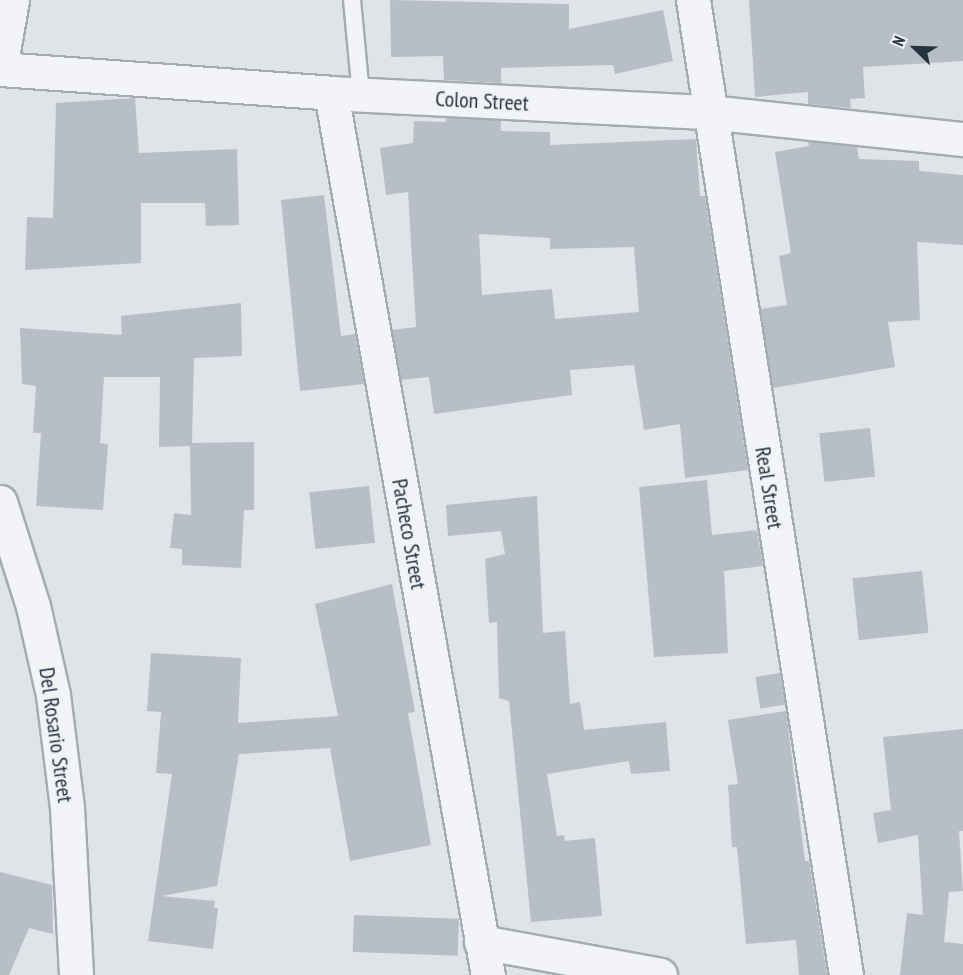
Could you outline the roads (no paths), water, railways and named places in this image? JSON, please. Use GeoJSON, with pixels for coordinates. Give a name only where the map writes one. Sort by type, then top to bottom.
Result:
{"type":"FeatureCollection","features":[{"type":"Feature","properties":{"kind":"street"},"geometry":{"type":"LineString","coordinates":[[0,69],[12,0]]}},
{"type":"Feature","properties":{"kind":"street","name":"Real Street"},"geometry":{"type":"LineString","coordinates":[[693,0],[846,975]]}},
{"type":"Feature","properties":{"kind":"street","name":"Colon Street"},"geometry":{"type":"LineString","coordinates":[[0,69],[346,94],[709,112],[963,139]]}},
{"type":"Feature","properties":{"kind":"street","name":"Pacheco Street"},"geometry":{"type":"LineString","coordinates":[[346,94],[488,975]]}},
{"type":"Feature","properties":{"kind":"street","name":"Del Rosario Street"},"geometry":{"type":"LineString","coordinates":[[0,502],[33,606],[53,695],[67,808],[76,975]]}},
{"type":"Feature","properties":{"kind":"street"},"geometry":{"type":"LineString","coordinates":[[481,942],[660,975]]}},
{"type":"Feature","properties":{"kind":"lane"},"geometry":{"type":"LineString","coordinates":[[346,94],[352,0]]}}]}
